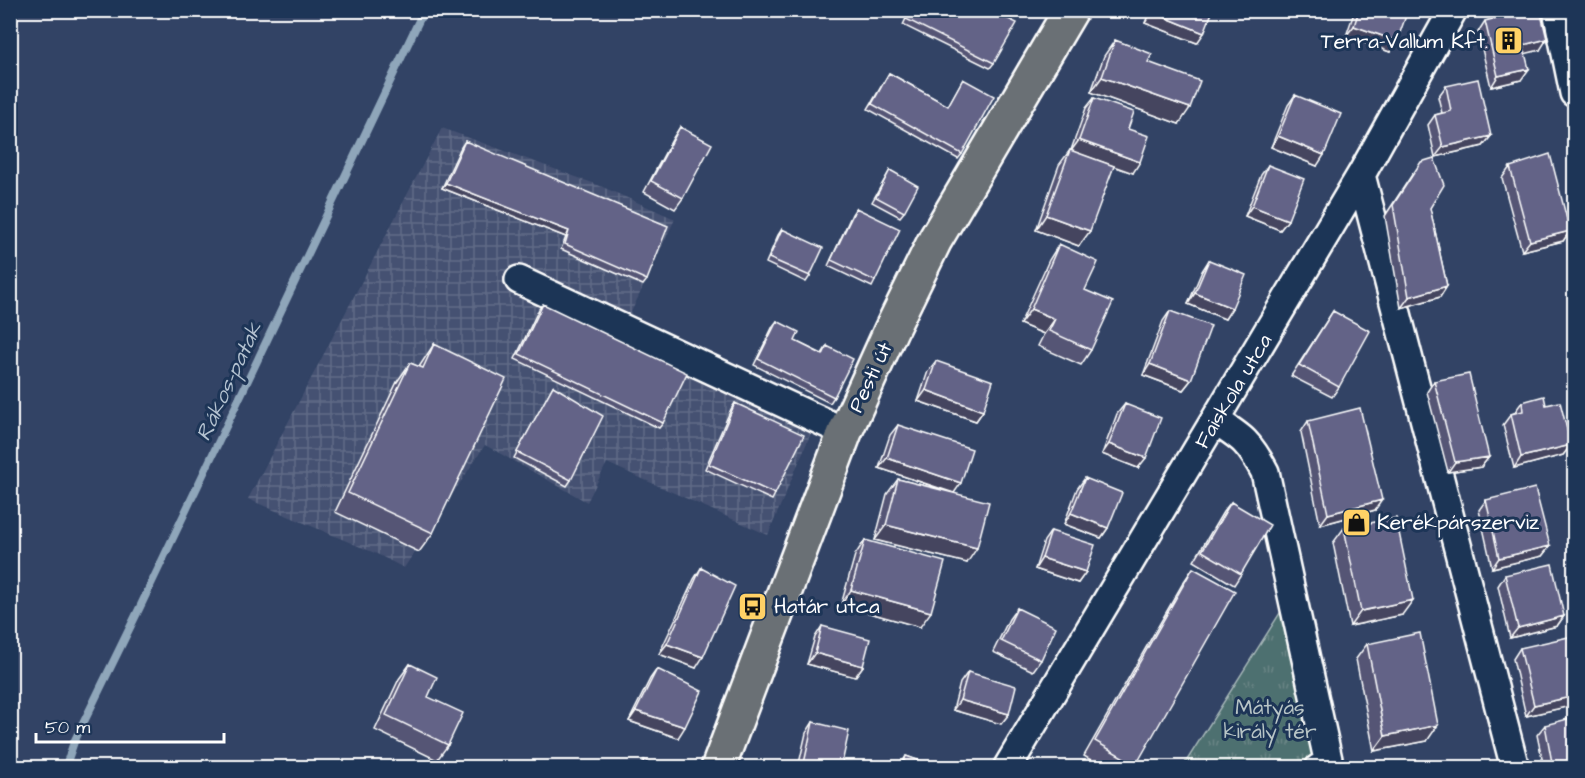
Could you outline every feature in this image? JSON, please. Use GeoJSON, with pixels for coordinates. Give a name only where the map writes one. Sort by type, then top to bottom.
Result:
{"type":"FeatureCollection","features":[{"type":"Feature","properties":{"kind":"main road","name":"Pesti út"},"geometry":{"type":"LineString","coordinates":[[718,768],[845,432],[935,240],[1071,10]]}},
{"type":"Feature","properties":{"kind":"street","name":"Faiskola utca"},"geometry":{"type":"LineString","coordinates":[[1007,768],[1361,175],[1453,10]]}},
{"type":"Feature","properties":{"kind":"street"},"geometry":{"type":"LineString","coordinates":[[1557,10],[1575,93]]}},
{"type":"Feature","properties":{"kind":"street"},"geometry":{"type":"LineString","coordinates":[[1361,175],[1515,768]]}},
{"type":"Feature","properties":{"kind":"street"},"geometry":{"type":"LineString","coordinates":[[519,280],[845,432]]}},
{"type":"Feature","properties":{"kind":"street"},"geometry":{"type":"LineString","coordinates":[[1215,420],[1243,438],[1254,450],[1265,472],[1329,764],[1319,768]]}},
{"type":"Feature","properties":{"kind":"shaded area"},"geometry":{"type":"Polygon","coordinates":[[[442,128],[598,185],[675,219],[626,323],[822,407],[768,535],[607,463],[587,502],[485,445],[404,568],[377,554],[248,499],[442,128]]]}},
{"type":"Feature","properties":{"kind":"green space","name":"Mátyás király tér"},"geometry":{"type":"Polygon","coordinates":[[[1292,594],[1319,768],[1182,768],[1292,594]]]}},
{"type":"Feature","properties":{"kind":"building"},"geometry":{"type":"Polygon","coordinates":[[[911,10],[989,10],[1017,23],[994,63],[906,19],[911,10]]]}},
{"type":"Feature","properties":{"kind":"building"},"geometry":{"type":"Polygon","coordinates":[[[1153,10],[1213,10],[1204,33],[1152,12],[1153,10]]]}},
{"type":"Feature","properties":{"kind":"building"},"geometry":{"type":"Polygon","coordinates":[[[1359,10],[1408,10],[1397,41],[1354,26],[1359,10]]]}},
{"type":"Feature","properties":{"kind":"building","name":"Terra-Vallum Kft."},"geometry":{"type":"Polygon","coordinates":[[[1500,10],[1540,10],[1547,39],[1523,45],[1529,69],[1498,76],[1485,21],[1501,17],[1500,10]]]}},
{"type":"Feature","properties":{"kind":"building"},"geometry":{"type":"Polygon","coordinates":[[[1115,40],[1152,54],[1148,62],[1200,81],[1190,108],[1102,77],[1115,40]]]}},
{"type":"Feature","properties":{"kind":"building"},"geometry":{"type":"Polygon","coordinates":[[[889,73],[948,106],[963,79],[994,96],[962,154],[872,104],[889,73]]]}},
{"type":"Feature","properties":{"kind":"building"},"geometry":{"type":"Polygon","coordinates":[[[1478,79],[1491,136],[1443,147],[1435,115],[1451,111],[1446,86],[1478,79]]]}},
{"type":"Feature","properties":{"kind":"building"},"geometry":{"type":"Polygon","coordinates":[[[1295,95],[1341,114],[1324,155],[1278,136],[1295,95]]]}},
{"type":"Feature","properties":{"kind":"building"},"geometry":{"type":"Polygon","coordinates":[[[1094,98],[1134,112],[1128,129],[1149,136],[1140,162],[1079,140],[1094,98]]]}},
{"type":"Feature","properties":{"kind":"building"},"geometry":{"type":"Polygon","coordinates":[[[680,127],[712,144],[683,198],[651,181],[680,127]]]}},
{"type":"Feature","properties":{"kind":"building"},"geometry":{"type":"Polygon","coordinates":[[[465,141],[668,226],[647,280],[565,244],[569,231],[446,183],[465,141]]]}},
{"type":"Feature","properties":{"kind":"building"},"geometry":{"type":"Polygon","coordinates":[[[1070,150],[1114,166],[1090,231],[1046,215],[1070,150]]]}},
{"type":"Feature","properties":{"kind":"building"},"geometry":{"type":"Polygon","coordinates":[[[1550,154],[1570,231],[1530,241],[1510,167],[1550,154]]]}},
{"type":"Feature","properties":{"kind":"building"},"geometry":{"type":"Polygon","coordinates":[[[1434,158],[1444,185],[1430,208],[1447,286],[1409,297],[1393,205],[1421,162],[1434,158]]]}},
{"type":"Feature","properties":{"kind":"building"},"geometry":{"type":"Polygon","coordinates":[[[1268,165],[1304,179],[1288,220],[1252,206],[1268,165]]]}},
{"type":"Feature","properties":{"kind":"building"},"geometry":{"type":"Polygon","coordinates":[[[890,170],[918,186],[904,212],[876,197],[890,170]]]}},
{"type":"Feature","properties":{"kind":"building"},"geometry":{"type":"Polygon","coordinates":[[[856,208],[900,229],[875,281],[831,260],[856,208]]]}},
{"type":"Feature","properties":{"kind":"building"},"geometry":{"type":"Polygon","coordinates":[[[782,229],[823,248],[810,276],[769,258],[782,229]]]}},
{"type":"Feature","properties":{"kind":"building"},"geometry":{"type":"Polygon","coordinates":[[[1059,244],[1098,262],[1085,290],[1113,302],[1091,350],[1049,331],[1055,319],[1031,309],[1059,244]]]}},
{"type":"Feature","properties":{"kind":"building"},"geometry":{"type":"Polygon","coordinates":[[[1209,260],[1246,275],[1232,308],[1195,293],[1209,260]]]}},
{"type":"Feature","properties":{"kind":"building"},"geometry":{"type":"Polygon","coordinates":[[[543,304],[687,373],[663,423],[519,354],[543,304]]]}},
{"type":"Feature","properties":{"kind":"building"},"geometry":{"type":"Polygon","coordinates":[[[1170,311],[1211,326],[1191,380],[1150,364],[1170,311]]]}},
{"type":"Feature","properties":{"kind":"building"},"geometry":{"type":"Polygon","coordinates":[[[1333,311],[1370,331],[1339,387],[1299,365],[1333,311]]]}},
{"type":"Feature","properties":{"kind":"building"},"geometry":{"type":"Polygon","coordinates":[[[777,321],[799,332],[795,341],[823,355],[827,346],[853,359],[834,397],[758,359],[777,321]]]}},
{"type":"Feature","properties":{"kind":"building"},"geometry":{"type":"Polygon","coordinates":[[[434,344],[506,379],[433,533],[348,493],[410,363],[423,368],[434,344]]]}},
{"type":"Feature","properties":{"kind":"building"},"geometry":{"type":"Polygon","coordinates":[[[936,361],[993,381],[983,411],[926,390],[936,361]]]}},
{"type":"Feature","properties":{"kind":"building"},"geometry":{"type":"Polygon","coordinates":[[[1469,374],[1489,457],[1455,462],[1434,381],[1469,374]]]}},
{"type":"Feature","properties":{"kind":"building"},"geometry":{"type":"Polygon","coordinates":[[[553,386],[603,416],[571,480],[517,452],[553,386]]]}},
{"type":"Feature","properties":{"kind":"building"},"geometry":{"type":"Polygon","coordinates":[[[1544,396],[1546,405],[1560,402],[1571,445],[1521,457],[1511,414],[1523,411],[1522,402],[1544,396]]]}},
{"type":"Feature","properties":{"kind":"building"},"geometry":{"type":"Polygon","coordinates":[[[735,403],[804,435],[775,494],[709,464],[735,403]]]}},
{"type":"Feature","properties":{"kind":"building"},"geometry":{"type":"Polygon","coordinates":[[[1125,404],[1161,418],[1146,458],[1109,444],[1125,404]]]}},
{"type":"Feature","properties":{"kind":"building"},"geometry":{"type":"Polygon","coordinates":[[[1360,408],[1382,500],[1328,514],[1308,421],[1360,408]]]}},
{"type":"Feature","properties":{"kind":"building"},"geometry":{"type":"Polygon","coordinates":[[[898,425],[972,449],[961,483],[887,458],[898,425]]]}},
{"type":"Feature","properties":{"kind":"building"},"geometry":{"type":"Polygon","coordinates":[[[1085,478],[1122,493],[1108,528],[1071,513],[1085,478]]]}},
{"type":"Feature","properties":{"kind":"building"},"geometry":{"type":"Polygon","coordinates":[[[898,479],[989,502],[977,548],[886,525],[898,479]]]}},
{"type":"Feature","properties":{"kind":"building"},"geometry":{"type":"Polygon","coordinates":[[[1535,488],[1550,546],[1499,558],[1486,500],[1535,488]]]}},
{"type":"Feature","properties":{"kind":"building"},"geometry":{"type":"Polygon","coordinates":[[[1231,502],[1270,525],[1241,574],[1202,551],[1231,502]]]}},
{"type":"Feature","properties":{"kind":"building"},"geometry":{"type":"Polygon","coordinates":[[[1396,518],[1413,600],[1361,611],[1344,528],[1396,518]]]}},
{"type":"Feature","properties":{"kind":"building"},"geometry":{"type":"Polygon","coordinates":[[[1051,531],[1095,545],[1086,572],[1042,558],[1051,531]]]}},
{"type":"Feature","properties":{"kind":"building"},"geometry":{"type":"Polygon","coordinates":[[[865,540],[945,562],[931,612],[851,590],[865,540]]]}},
{"type":"Feature","properties":{"kind":"building"},"geometry":{"type":"Polygon","coordinates":[[[1552,564],[1564,616],[1518,628],[1505,575],[1552,564]]]}},
{"type":"Feature","properties":{"kind":"building"},"geometry":{"type":"Polygon","coordinates":[[[701,568],[735,586],[703,657],[667,644],[701,568]]]}},
{"type":"Feature","properties":{"kind":"building"},"geometry":{"type":"Polygon","coordinates":[[[1193,568],[1235,591],[1136,765],[1095,741],[1193,568]]]}},
{"type":"Feature","properties":{"kind":"building"},"geometry":{"type":"Polygon","coordinates":[[[1017,608],[1056,627],[1041,660],[1001,641],[1017,608]]]}},
{"type":"Feature","properties":{"kind":"building"},"geometry":{"type":"Polygon","coordinates":[[[822,626],[870,639],[863,666],[815,653],[822,626]]]}},
{"type":"Feature","properties":{"kind":"building"},"geometry":{"type":"Polygon","coordinates":[[[1420,633],[1438,725],[1385,736],[1367,644],[1420,633]]]}},
{"type":"Feature","properties":{"kind":"building"},"geometry":{"type":"Polygon","coordinates":[[[1573,636],[1575,696],[1534,705],[1520,648],[1573,636]]]}},
{"type":"Feature","properties":{"kind":"building"},"geometry":{"type":"Polygon","coordinates":[[[410,664],[437,677],[428,697],[463,713],[448,745],[386,715],[410,664]]]}},
{"type":"Feature","properties":{"kind":"building"},"geometry":{"type":"Polygon","coordinates":[[[657,669],[702,691],[685,727],[636,711],[657,669]]]}},
{"type":"Feature","properties":{"kind":"building"},"geometry":{"type":"Polygon","coordinates":[[[968,672],[1016,686],[1009,714],[960,700],[968,672]]]}},
{"type":"Feature","properties":{"kind":"building"},"geometry":{"type":"Polygon","coordinates":[[[1575,717],[1575,768],[1553,768],[1545,725],[1575,717]]]}},
{"type":"Feature","properties":{"kind":"building"},"geometry":{"type":"Polygon","coordinates":[[[813,722],[849,731],[841,768],[803,768],[813,722]]]}},
{"type":"Feature","properties":{"kind":"building"},"geometry":{"type":"Polygon","coordinates":[[[906,756],[938,767],[938,768],[902,768],[906,756]]]}},
{"type":"Feature","properties":{"kind":"building"},"geometry":{"type":"Polygon","coordinates":[[[644,760],[666,768],[640,768],[644,760]]]}},
{"type":"Feature","properties":{"kind":"waterway","name":"Rákos-patak"},"geometry":{"type":"LineString","coordinates":[[65,768],[74,742],[424,10]]}},
{"type":"Feature","properties":{"kind":"place","name":"Terra-Vallum Kft."},"geometry":{"type":"Point","coordinates":[1509,41]}},
{"type":"Feature","properties":{"kind":"place","name":"Kerékpárszerviz"},"geometry":{"type":"Point","coordinates":[1356,522]}},
{"type":"Feature","properties":{"kind":"place","name":"Határ utca"},"geometry":{"type":"Point","coordinates":[753,606]}}]}
